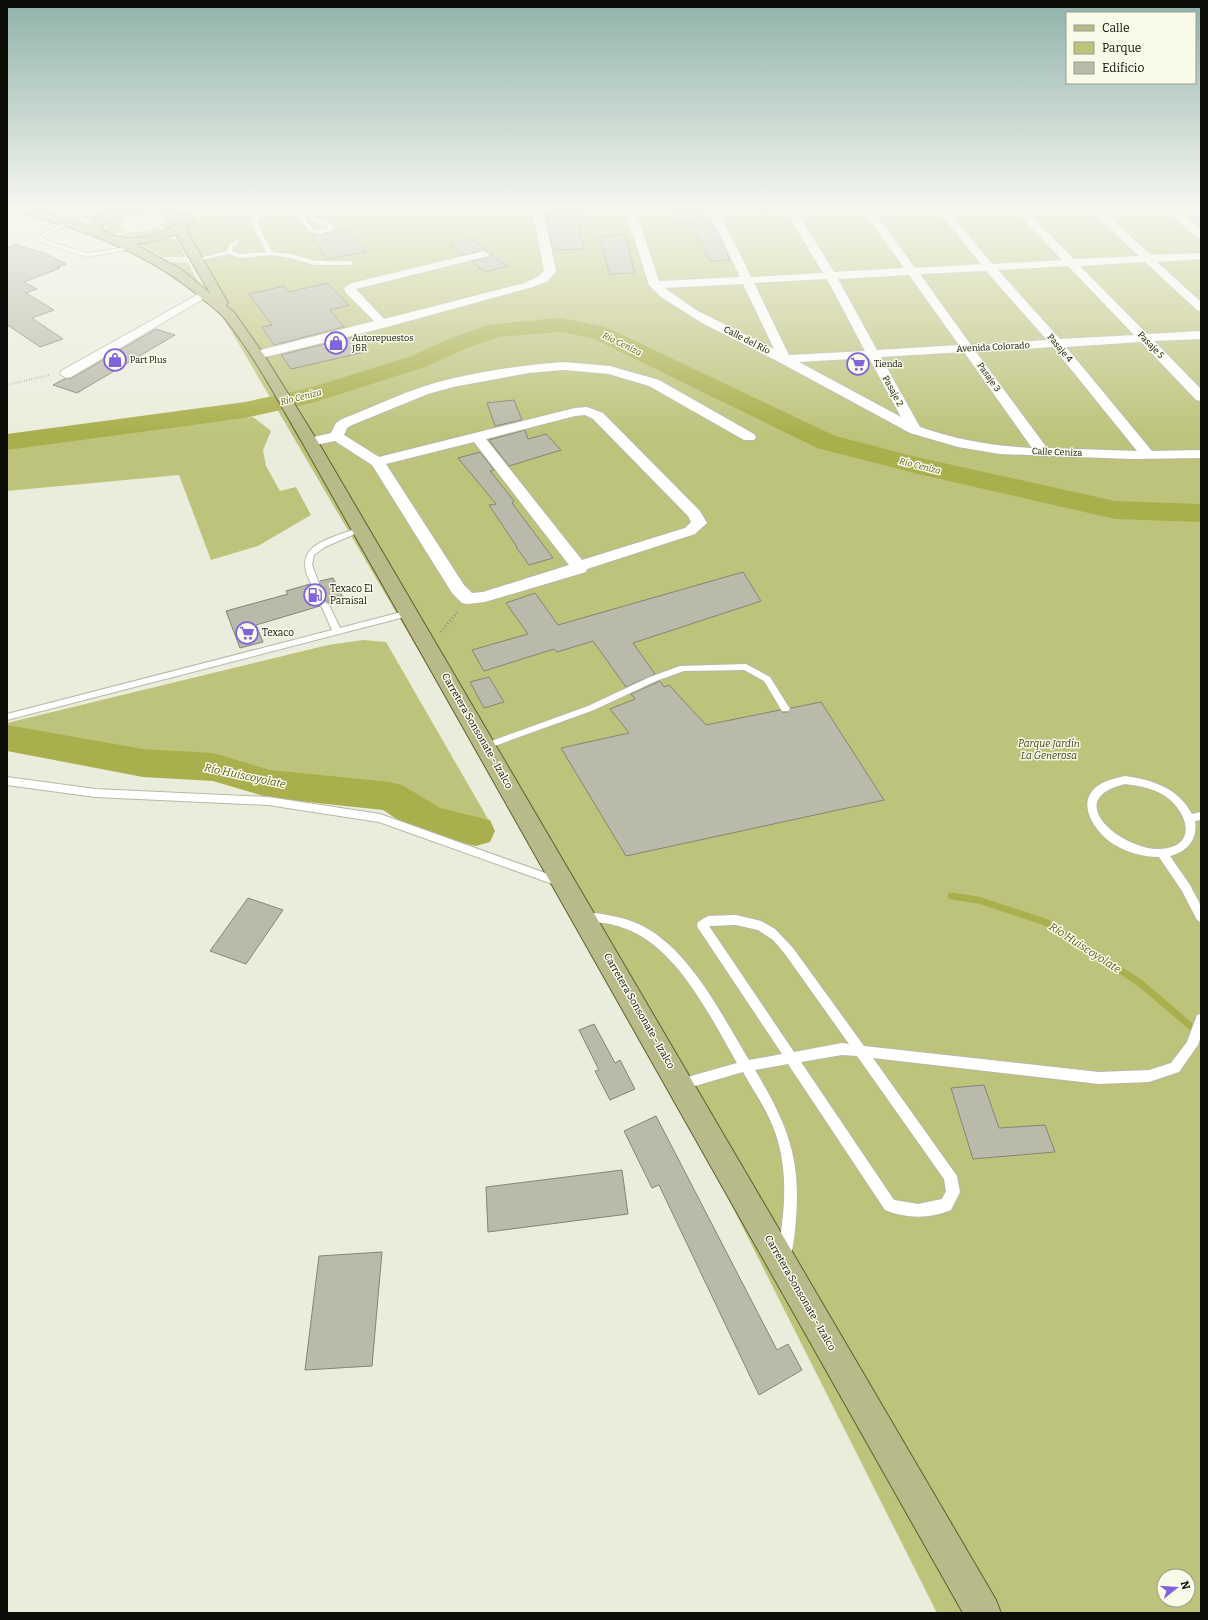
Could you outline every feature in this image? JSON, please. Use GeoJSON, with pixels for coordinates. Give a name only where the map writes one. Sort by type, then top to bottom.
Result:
{"type":"FeatureCollection","features":[{"type":"Feature","properties":{"kind":"main road"},"geometry":{"type":"LineString","coordinates":[[189,282],[229,315]]}},
{"type":"Feature","properties":{"kind":"main road"},"geometry":{"type":"LineString","coordinates":[[210,282],[229,315]]}},
{"type":"Feature","properties":{"kind":"main road","name":"Carretera Sonsonate - Izalco"},"geometry":{"type":"LineString","coordinates":[[229,315],[256,355],[310,442],[585,917],[983,1613]]}},
{"type":"Feature","properties":{"kind":"street"},"geometry":{"type":"LineString","coordinates":[[370,282],[350,288],[352,293],[383,324]]}},
{"type":"Feature","properties":{"kind":"street"},"geometry":{"type":"LineString","coordinates":[[256,355],[383,324],[529,285],[536,282]]}},
{"type":"Feature","properties":{"kind":"street"},"geometry":{"type":"LineString","coordinates":[[655,284],[711,282]]}},
{"type":"Feature","properties":{"kind":"street"},"geometry":{"type":"LineString","coordinates":[[749,282],[785,359]]}},
{"type":"Feature","properties":{"kind":"street","name":"Pasaje 2"},"geometry":{"type":"LineString","coordinates":[[834,282],[915,430]]}},
{"type":"Feature","properties":{"kind":"street","name":"Pasaje 3"},"geometry":{"type":"LineString","coordinates":[[919,282],[1042,452]]}},
{"type":"Feature","properties":{"kind":"street","name":"Pasaje 4"},"geometry":{"type":"LineString","coordinates":[[1002,282],[1057,344],[1148,455]]}},
{"type":"Feature","properties":{"kind":"street","name":"Pasaje 5"},"geometry":{"type":"LineString","coordinates":[[1089,282],[1201,397]]}},
{"type":"Feature","properties":{"kind":"street"},"geometry":{"type":"LineString","coordinates":[[1172,282],[1201,308]]}},
{"type":"Feature","properties":{"kind":"street","name":"Calle del Río"},"geometry":{"type":"LineString","coordinates":[[655,284],[664,294],[681,306],[785,359],[915,430]]}},
{"type":"Feature","properties":{"kind":"street"},"geometry":{"type":"LineString","coordinates":[[66,374],[204,294]]}},
{"type":"Feature","properties":{"kind":"street","name":"Avenida Colorado"},"geometry":{"type":"LineString","coordinates":[[785,359],[1201,335]]}},
{"type":"Feature","properties":{"kind":"street"},"geometry":{"type":"LineString","coordinates":[[337,436],[341,426],[347,422],[423,391],[452,383],[529,368],[563,366],[610,370],[654,383],[749,437]]}},
{"type":"Feature","properties":{"kind":"street"},"geometry":{"type":"LineString","coordinates":[[310,442],[337,436],[377,462],[458,589],[468,598],[485,597],[580,568],[690,531],[699,523],[695,514],[598,416],[587,412],[576,412],[478,438],[377,462]]}},
{"type":"Feature","properties":{"kind":"street","name":"Calle Ceniza"},"geometry":{"type":"LineString","coordinates":[[915,430],[938,439],[961,445],[1042,452],[1148,455],[1201,454]]}},
{"type":"Feature","properties":{"kind":"street"},"geometry":{"type":"LineString","coordinates":[[478,438],[580,568]]}},
{"type":"Feature","properties":{"kind":"lane"},"geometry":{"type":"LineString","coordinates":[[315,583],[308,565],[310,554],[322,545],[360,530]]}},
{"type":"Feature","properties":{"kind":"lane"},"geometry":{"type":"LineString","coordinates":[[325,605],[337,632]]}},
{"type":"Feature","properties":{"kind":"lane"},"geometry":{"type":"LineString","coordinates":[[7,717],[409,613]]}},
{"type":"Feature","properties":{"kind":"lane"},"geometry":{"type":"LineString","coordinates":[[486,746],[591,708],[653,679],[683,668],[718,666],[746,667],[767,679],[785,709]]}},
{"type":"Feature","properties":{"kind":"lane"},"geometry":{"type":"LineString","coordinates":[[1126,780],[1142,782],[1158,788],[1172,797],[1184,808],[1190,818],[1191,832],[1187,843],[1176,850],[1162,853],[1146,852],[1130,847],[1115,839],[1103,829],[1095,817],[1092,806],[1094,795],[1100,787],[1111,782],[1126,780]]}},
{"type":"Feature","properties":{"kind":"lane"},"geometry":{"type":"LineString","coordinates":[[7,781],[95,793],[268,801],[380,818],[567,886]]}},
{"type":"Feature","properties":{"kind":"lane"},"geometry":{"type":"LineString","coordinates":[[1190,818],[1201,816]]}},
{"type":"Feature","properties":{"kind":"lane"},"geometry":{"type":"LineString","coordinates":[[1162,853],[1186,888],[1201,917]]}},
{"type":"Feature","properties":{"kind":"lane"},"geometry":{"type":"LineString","coordinates":[[585,917],[609,919],[634,928],[665,947],[698,987],[746,1066],[781,1131],[787,1158],[791,1191],[790,1227],[783,1263]]}},
{"type":"Feature","properties":{"kind":"lane"},"geometry":{"type":"LineString","coordinates":[[736,920],[764,926],[777,936],[861,1051],[950,1176],[953,1192],[946,1205],[922,1211],[906,1211],[890,1205],[702,925],[708,921],[736,920]]}},
{"type":"Feature","properties":{"kind":"lane"},"geometry":{"type":"LineString","coordinates":[[680,1084],[746,1066],[842,1049],[1099,1078],[1149,1076],[1175,1068],[1192,1045],[1201,1019]]}},
{"type":"Feature","properties":{"kind":"path"},"geometry":{"type":"LineString","coordinates":[[7,385],[47,375],[66,374]]}},
{"type":"Feature","properties":{"kind":"path"},"geometry":{"type":"LineString","coordinates":[[429,647],[468,598]]}},
{"type":"Feature","properties":{"kind":"green space","name":"Parque Jardín La Generosa"},"geometry":{"type":"Polygon","coordinates":[[[202,282],[1201,282],[1201,1613],[937,1613],[659,1061],[202,282]]]}},
{"type":"Feature","properties":{"kind":"green space"},"geometry":{"type":"Polygon","coordinates":[[[253,417],[271,431],[263,450],[266,466],[280,491],[296,487],[311,515],[258,546],[211,560],[179,475],[7,491],[7,449],[123,432],[253,417]]]}},
{"type":"Feature","properties":{"kind":"green space"},"geometry":{"type":"Polygon","coordinates":[[[363,640],[386,642],[488,819],[433,814],[394,789],[272,781],[215,764],[146,761],[7,726],[7,723],[328,645],[363,640]]]}},
{"type":"Feature","properties":{"kind":"building"},"geometry":{"type":"Polygon","coordinates":[[[7,282],[25,282],[37,289],[26,293],[54,310],[32,318],[63,339],[40,347],[9,326],[7,327],[7,282]]]}},
{"type":"Feature","properties":{"kind":"building"},"geometry":{"type":"Polygon","coordinates":[[[327,283],[349,305],[330,310],[344,327],[274,345],[262,327],[272,325],[249,294],[284,286],[289,292],[327,283]]]}},
{"type":"Feature","properties":{"kind":"building","name":"Part Plus"},"geometry":{"type":"Polygon","coordinates":[[[156,329],[175,335],[77,393],[53,385],[64,379],[72,378],[156,329]]]}},
{"type":"Feature","properties":{"kind":"building","name":"Autorepuestos J&R"},"geometry":{"type":"Polygon","coordinates":[[[352,337],[365,352],[291,369],[281,355],[352,337]]]}},
{"type":"Feature","properties":{"kind":"building"},"geometry":{"type":"Polygon","coordinates":[[[514,400],[522,420],[495,426],[487,403],[514,400]]]}},
{"type":"Feature","properties":{"kind":"building"},"geometry":{"type":"Polygon","coordinates":[[[525,430],[528,439],[546,434],[561,450],[509,466],[489,440],[525,430]]]}},
{"type":"Feature","properties":{"kind":"building"},"geometry":{"type":"Polygon","coordinates":[[[480,452],[494,470],[490,471],[514,501],[512,503],[553,558],[529,565],[516,547],[489,505],[496,504],[458,458],[480,452]]]}},
{"type":"Feature","properties":{"kind":"building"},"geometry":{"type":"Polygon","coordinates":[[[743,572],[761,601],[633,643],[655,674],[626,687],[593,641],[557,652],[554,649],[484,671],[472,650],[528,634],[506,603],[535,593],[558,625],[743,572]]]}},
{"type":"Feature","properties":{"kind":"building"},"geometry":{"type":"Polygon","coordinates":[[[333,578],[344,599],[329,603],[325,600],[320,604],[320,606],[256,625],[263,642],[240,648],[226,611],[288,594],[286,591],[310,584],[312,586],[318,586],[320,581],[333,578]]]}},
{"type":"Feature","properties":{"kind":"building"},"geometry":{"type":"Polygon","coordinates":[[[489,677],[504,702],[484,708],[470,682],[489,677]]]}},
{"type":"Feature","properties":{"kind":"building"},"geometry":{"type":"Polygon","coordinates":[[[660,681],[664,687],[669,685],[706,725],[780,710],[782,712],[788,712],[791,708],[821,702],[884,800],[626,856],[561,748],[629,733],[610,709],[635,699],[631,694],[660,681]]]}},
{"type":"Feature","properties":{"kind":"building"},"geometry":{"type":"Polygon","coordinates":[[[248,898],[283,910],[246,964],[210,951],[248,898]]]}},
{"type":"Feature","properties":{"kind":"building"},"geometry":{"type":"Polygon","coordinates":[[[594,1024],[615,1063],[620,1060],[635,1089],[610,1100],[595,1071],[599,1070],[579,1030],[594,1024]]]}},
{"type":"Feature","properties":{"kind":"building"},"geometry":{"type":"Polygon","coordinates":[[[984,1085],[999,1128],[1045,1125],[1055,1152],[973,1159],[951,1088],[984,1085]]]}},
{"type":"Feature","properties":{"kind":"building"},"geometry":{"type":"Polygon","coordinates":[[[656,1116],[777,1350],[788,1344],[802,1370],[759,1395],[659,1185],[652,1188],[624,1131],[656,1116]]]}},
{"type":"Feature","properties":{"kind":"building"},"geometry":{"type":"Polygon","coordinates":[[[622,1170],[628,1214],[488,1232],[486,1187],[622,1170]]]}},
{"type":"Feature","properties":{"kind":"building"},"geometry":{"type":"Polygon","coordinates":[[[382,1252],[372,1366],[305,1370],[319,1256],[382,1252]]]}},
{"type":"Feature","properties":{"kind":"waterway","name":"Río Ceniza"},"geometry":{"type":"LineString","coordinates":[[7,442],[245,410],[312,395],[417,362],[457,344],[496,330],[560,325],[598,332],[826,442],[918,466],[1115,510],[1201,513]]}},
{"type":"Feature","properties":{"kind":"waterway","name":"Río Huiscoyolate"},"geometry":{"type":"LineString","coordinates":[[7,738],[143,763],[213,767],[270,784],[391,796],[430,821],[476,831]]}},
{"type":"Feature","properties":{"kind":"waterway","name":"Río Huiscoyolate"},"geometry":{"type":"LineString","coordinates":[[951,896],[978,900],[1045,922],[1140,983],[1201,1035]]}},
{"type":"Feature","properties":{"kind":"place","name":"Autorepuestos J&R"},"geometry":{"type":"Point","coordinates":[336,343]}},
{"type":"Feature","properties":{"kind":"place","name":"Part Plus"},"geometry":{"type":"Point","coordinates":[115,360]}},
{"type":"Feature","properties":{"kind":"place","name":"Tienda"},"geometry":{"type":"Point","coordinates":[858,364]}},
{"type":"Feature","properties":{"kind":"place","name":"Texaco El Paraisal"},"geometry":{"type":"Point","coordinates":[315,595]}},
{"type":"Feature","properties":{"kind":"place","name":"Texaco"},"geometry":{"type":"Point","coordinates":[247,633]}}]}
